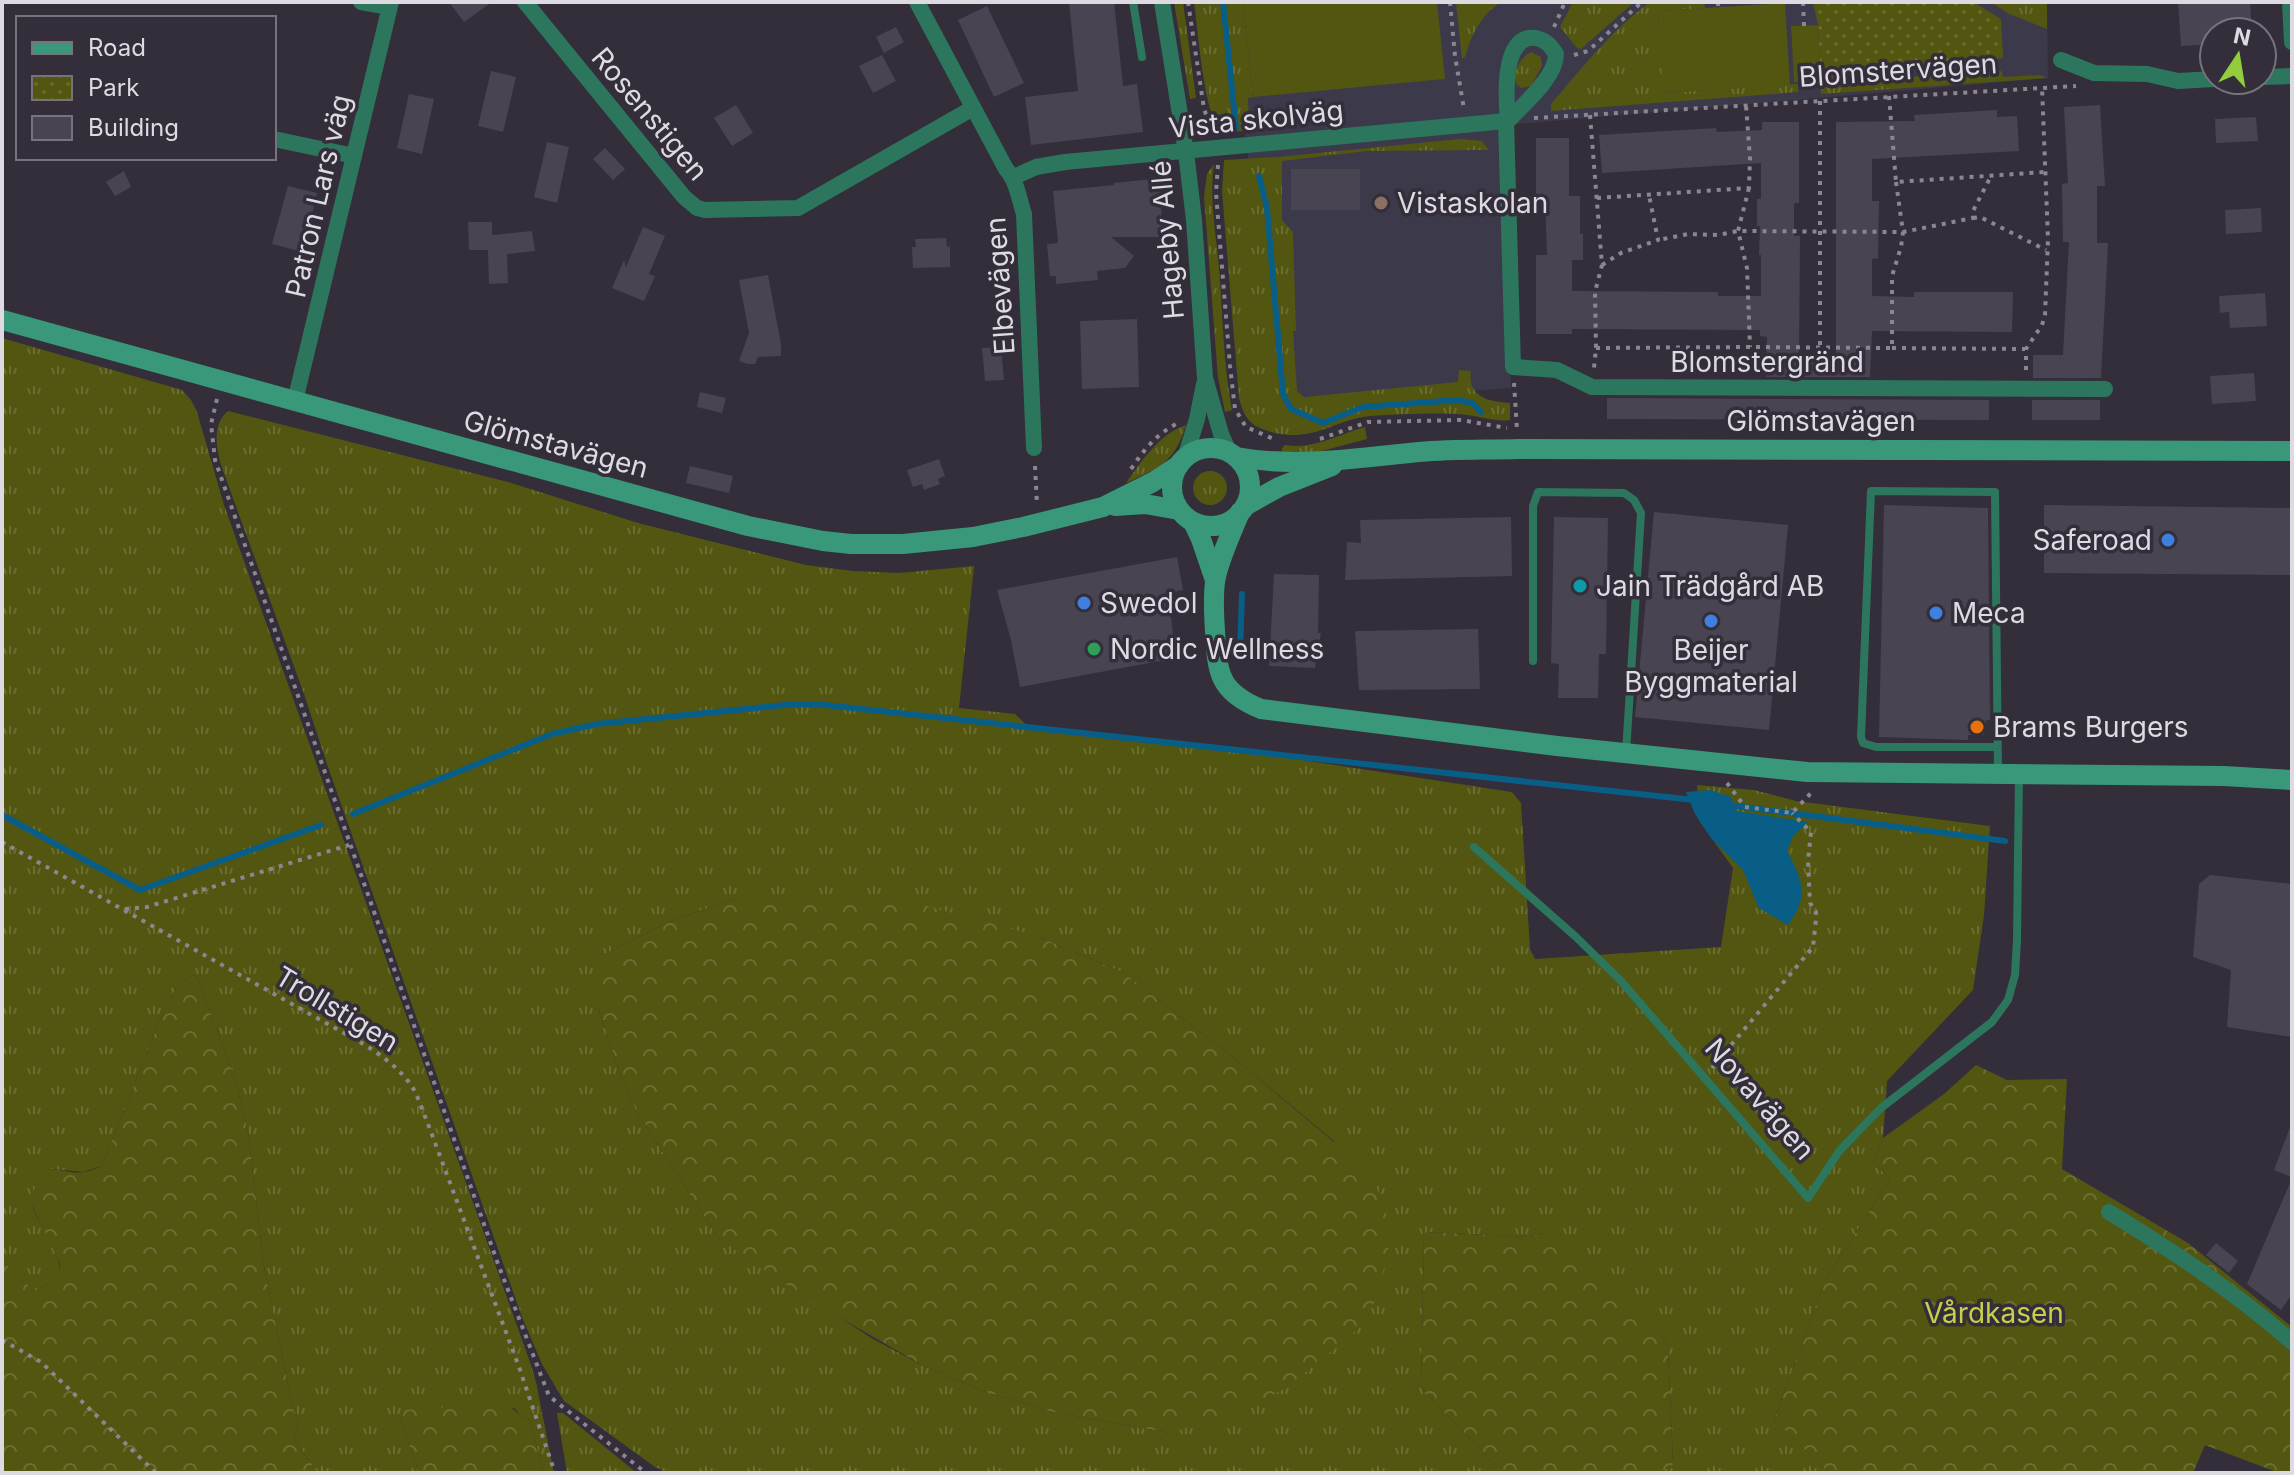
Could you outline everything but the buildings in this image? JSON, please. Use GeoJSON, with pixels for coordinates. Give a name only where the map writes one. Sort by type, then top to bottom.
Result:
{"type":"FeatureCollection","features":[{"type":"Feature","properties":{"kind":"main road","name":"Glömstavägen"},"geometry":{"type":"LineString","coordinates":[[2,320],[748,526],[823,541],[876,545],[934,542],[1023,527],[1103,507],[1145,504],[1210,526],[1219,525],[1227,523],[1242,509],[1279,487],[1350,459]]}},
{"type":"Feature","properties":{"kind":"main road","name":"Glömstavägen"},"geometry":{"type":"LineString","coordinates":[[1103,507],[1153,482],[1199,450],[1207,448],[1277,463],[1424,452],[1518,449],[2292,451]]}},
{"type":"Feature","properties":{"kind":"main road"},"geometry":{"type":"LineString","coordinates":[[1233,456],[1245,469],[1249,484],[1215,580],[1217,665],[1227,687],[1243,702],[1261,709],[1626,754],[1807,772],[2224,776],[2292,780]]}},
{"type":"Feature","properties":{"kind":"main road"},"geometry":{"type":"LineString","coordinates":[[1182,461],[1175,472],[1172,488],[1201,539],[1215,580]]}},
{"type":"Feature","properties":{"kind":"street"},"geometry":{"type":"LineString","coordinates":[[361,2],[390,5]]}},
{"type":"Feature","properties":{"kind":"street","name":"Rosenstigen"},"geometry":{"type":"LineString","coordinates":[[525,2],[684,197],[697,208],[705,210],[798,208],[973,108]]}},
{"type":"Feature","properties":{"kind":"street","name":"Elbevägen"},"geometry":{"type":"LineString","coordinates":[[917,2],[1006,169],[1014,177],[1024,214],[1034,448]]}},
{"type":"Feature","properties":{"kind":"street","name":"Hageby Allé"},"geometry":{"type":"LineString","coordinates":[[1162,2],[1194,220],[1205,378],[1221,434],[1233,456]]}},
{"type":"Feature","properties":{"kind":"street"},"geometry":{"type":"LineString","coordinates":[[2290,2],[2292,42]]}},
{"type":"Feature","properties":{"kind":"street","name":"Patron Lars väg"},"geometry":{"type":"LineString","coordinates":[[295,401],[390,5]]}},
{"type":"Feature","properties":{"kind":"street"},"geometry":{"type":"LineString","coordinates":[[1507,121],[1549,76],[1556,60],[1553,48],[1544,41],[1532,38],[1520,43],[1511,55],[1508,68],[1506,102],[1513,367]]}},
{"type":"Feature","properties":{"kind":"street"},"geometry":{"type":"LineString","coordinates":[[2061,60],[2094,73],[2147,74],[2198,83]]}},
{"type":"Feature","properties":{"kind":"street","name":"Vista skolväg"},"geometry":{"type":"LineString","coordinates":[[1014,177],[1036,167],[1065,162],[1507,121]]}},
{"type":"Feature","properties":{"kind":"street"},"geometry":{"type":"LineString","coordinates":[[276,139],[354,156]]}},
{"type":"Feature","properties":{"kind":"street","name":"Blomstergränd"},"geometry":{"type":"LineString","coordinates":[[1513,367],[1557,370],[1592,387],[2105,389]]}},
{"type":"Feature","properties":{"kind":"street","name":"Hageby Allé"},"geometry":{"type":"LineString","coordinates":[[1182,461],[1197,419],[1205,378]]}},
{"type":"Feature","properties":{"kind":"street"},"geometry":{"type":"LineString","coordinates":[[2109,1212],[2186,1259],[2292,1342]]}},
{"type":"Feature","properties":{"kind":"lane"},"geometry":{"type":"LineString","coordinates":[[1133,2],[1142,57]]}},
{"type":"Feature","properties":{"kind":"lane"},"geometry":{"type":"LineString","coordinates":[[1997,747],[1876,747],[1863,743],[1871,491],[1995,492],[1998,773]]}},
{"type":"Feature","properties":{"kind":"lane"},"geometry":{"type":"LineString","coordinates":[[1533,661],[1533,506],[1538,492],[1624,493],[1634,500],[1641,513],[1626,754]]}},
{"type":"Feature","properties":{"kind":"lane","name":"Novavägen"},"geometry":{"type":"LineString","coordinates":[[1474,847],[1621,981],[1808,1198],[1840,1150],[1881,1108],[1992,1022],[2008,1000],[2015,975],[2019,773]]}},
{"type":"Feature","properties":{"kind":"path"},"geometry":{"type":"LineString","coordinates":[[1188,2],[1204,109],[1217,149],[1216,193],[1232,393],[1239,419],[1217,420]]}},
{"type":"Feature","properties":{"kind":"path"},"geometry":{"type":"LineString","coordinates":[[1450,2],[1466,124]]}},
{"type":"Feature","properties":{"kind":"path"},"geometry":{"type":"LineString","coordinates":[[1553,29],[1565,2]]}},
{"type":"Feature","properties":{"kind":"path"},"geometry":{"type":"LineString","coordinates":[[1556,60],[1588,51],[1642,2]]}},
{"type":"Feature","properties":{"kind":"path"},"geometry":{"type":"LineString","coordinates":[[1803,2],[1804,26]]}},
{"type":"Feature","properties":{"kind":"path","name":"Blomstervägen"},"geometry":{"type":"LineString","coordinates":[[1507,121],[2086,86]]}},
{"type":"Feature","properties":{"kind":"path"},"geometry":{"type":"LineString","coordinates":[[2025,388],[2026,349],[2045,315],[2048,251],[2042,87]]}},
{"type":"Feature","properties":{"kind":"path"},"geometry":{"type":"LineString","coordinates":[[1889,96],[1903,232],[1892,276],[1892,348]]}},
{"type":"Feature","properties":{"kind":"path"},"geometry":{"type":"LineString","coordinates":[[1820,101],[1820,388]]}},
{"type":"Feature","properties":{"kind":"path"},"geometry":{"type":"LineString","coordinates":[[1746,105],[1749,188],[1738,231],[1747,268],[1750,347]]}},
{"type":"Feature","properties":{"kind":"path"},"geometry":{"type":"LineString","coordinates":[[1590,114],[1602,265],[1595,292],[1596,348],[1592,387]]}},
{"type":"Feature","properties":{"kind":"path"},"geometry":{"type":"LineString","coordinates":[[1896,182],[2045,172]]}},
{"type":"Feature","properties":{"kind":"path"},"geometry":{"type":"LineString","coordinates":[[1973,218],[1973,211],[1991,176]]}},
{"type":"Feature","properties":{"kind":"path"},"geometry":{"type":"LineString","coordinates":[[1597,198],[1749,188]]}},
{"type":"Feature","properties":{"kind":"path"},"geometry":{"type":"LineString","coordinates":[[1649,195],[1658,240]]}},
{"type":"Feature","properties":{"kind":"path"},"geometry":{"type":"LineString","coordinates":[[1602,265],[1621,253],[1658,240],[1688,234],[1718,235],[1738,231],[1903,232],[1980,217],[2048,251]]}},
{"type":"Feature","properties":{"kind":"path"},"geometry":{"type":"LineString","coordinates":[[1596,348],[2026,349]]}},
{"type":"Feature","properties":{"kind":"path"},"geometry":{"type":"LineString","coordinates":[[1513,367],[1518,449]]}},
{"type":"Feature","properties":{"kind":"path"},"geometry":{"type":"LineString","coordinates":[[221,381],[211,424],[215,460],[498,1264],[549,1396],[646,1473]]}},
{"type":"Feature","properties":{"kind":"path"},"geometry":{"type":"LineString","coordinates":[[1128,472],[1154,439],[1174,424],[1197,419]]}},
{"type":"Feature","properties":{"kind":"path"},"geometry":{"type":"LineString","coordinates":[[1034,448],[1037,507]]}},
{"type":"Feature","properties":{"kind":"path"},"geometry":{"type":"LineString","coordinates":[[1704,1077],[1813,947],[1816,919],[1816,912],[1810,903],[1809,886],[1811,832],[1792,813],[1745,807],[1726,781]]}},
{"type":"Feature","properties":{"kind":"path"},"geometry":{"type":"LineString","coordinates":[[1792,813],[1814,789]]}},
{"type":"Feature","properties":{"kind":"path","name":"Trollstigen"},"geometry":{"type":"LineString","coordinates":[[2,842],[360,1042],[398,1070],[413,1088],[428,1124],[555,1473]]}},
{"type":"Feature","properties":{"kind":"path"},"geometry":{"type":"LineString","coordinates":[[123,909],[147,907],[349,845]]}},
{"type":"Feature","properties":{"kind":"path"},"geometry":{"type":"LineString","coordinates":[[2,1340],[41,1362],[156,1473]]}},
{"type":"Feature","properties":{"kind":"shaded area","name":"Vistaskolan"},"geometry":{"type":"Polygon","coordinates":[[[1229,2],[2047,2],[2048,78],[1506,125],[1511,388],[1278,405],[1229,2]]]}},
{"type":"Feature","properties":{"kind":"green space"},"geometry":{"type":"Polygon","coordinates":[[[1174,2],[1183,2],[1196,98],[1190,99],[1174,2]]]}},
{"type":"Feature","properties":{"kind":"green space"},"geometry":{"type":"Polygon","coordinates":[[[1194,2],[1243,2],[1253,97],[1248,98],[1249,123],[1244,131],[1221,133],[1215,123],[1206,91],[1194,2]]]}},
{"type":"Feature","properties":{"kind":"green space"},"geometry":{"type":"Polygon","coordinates":[[[1243,2],[1437,2],[1445,79],[1253,97],[1243,2]]]}},
{"type":"Feature","properties":{"kind":"green space"},"geometry":{"type":"Polygon","coordinates":[[[1456,2],[1501,2],[1482,19],[1462,59],[1456,2]]]}},
{"type":"Feature","properties":{"kind":"green space"},"geometry":{"type":"Polygon","coordinates":[[[1573,2],[1634,2],[1581,49],[1560,27],[1573,2]]]}},
{"type":"Feature","properties":{"kind":"green space"},"geometry":{"type":"Polygon","coordinates":[[[1650,2],[1704,2],[1705,8],[1658,11],[1664,93],[1798,84],[1798,92],[1551,111],[1551,104],[1598,50],[1650,2]]]}},
{"type":"Feature","properties":{"kind":"green space"},"geometry":{"type":"Polygon","coordinates":[[[1813,2],[1973,2],[2001,19],[2003,58],[1821,80],[1818,25],[1813,2]]]}},
{"type":"Feature","properties":{"kind":"green space"},"geometry":{"type":"Polygon","coordinates":[[[1991,2],[2047,2],[2047,29],[2009,14],[1991,2]]]}},
{"type":"Feature","properties":{"kind":"green space"},"geometry":{"type":"Polygon","coordinates":[[[1785,3],[1790,85],[1663,93],[1658,11],[1785,3]]]}},
{"type":"Feature","properties":{"kind":"green space"},"geometry":{"type":"Polygon","coordinates":[[[1818,25],[1821,80],[1794,82],[1791,26],[1818,25]]]}},
{"type":"Feature","properties":{"kind":"green space"},"geometry":{"type":"Polygon","coordinates":[[[1531,52],[1541,57],[1542,66],[1531,86],[1521,88],[1516,84],[1516,70],[1531,52]]]}},
{"type":"Feature","properties":{"kind":"green space"},"geometry":{"type":"Polygon","coordinates":[[[2001,71],[2003,77],[2040,75],[2047,78],[1821,94],[1820,83],[2001,71]]]}},
{"type":"Feature","properties":{"kind":"green space"},"geometry":{"type":"Polygon","coordinates":[[[1460,139],[1482,141],[1489,150],[1367,151],[1282,161],[1282,220],[1293,232],[1296,331],[1293,331],[1297,391],[1304,397],[1458,382],[1459,370],[1471,371],[1472,387],[1476,392],[1487,399],[1510,403],[1510,420],[1456,414],[1370,416],[1302,435],[1275,433],[1255,425],[1247,418],[1239,398],[1222,191],[1224,160],[1460,139]]]}},
{"type":"Feature","properties":{"kind":"green space"},"geometry":{"type":"Polygon","coordinates":[[[1214,164],[1212,190],[1232,410],[1225,412],[1218,378],[1204,197],[1207,174],[1214,164]]]}},
{"type":"Feature","properties":{"kind":"green space"},"geometry":{"type":"Polygon","coordinates":[[[2,338],[182,390],[197,412],[224,505],[531,1365],[554,1473],[544,1473],[530,1420],[514,1408],[400,1419],[419,1473],[318,1473],[294,1439],[299,1421],[294,1414],[264,1267],[248,1132],[237,1085],[198,979],[193,974],[177,986],[159,1022],[102,1166],[83,1172],[51,1169],[32,1205],[53,1247],[60,1271],[45,1286],[33,1287],[20,1280],[2,1258],[2,338]]]}},
{"type":"Feature","properties":{"kind":"green space"},"geometry":{"type":"Polygon","coordinates":[[[228,411],[508,482],[638,523],[806,565],[899,573],[974,566],[959,708],[1015,714],[1030,728],[1237,750],[1512,792],[1521,803],[1530,949],[1535,959],[1721,947],[1733,868],[1700,822],[1697,785],[1754,790],[1796,801],[1990,826],[1984,915],[1973,990],[1887,1081],[1883,1138],[1874,1162],[1890,1180],[1825,1280],[1774,1420],[1829,1473],[1661,1473],[1673,1463],[1668,1346],[1664,1339],[1543,1233],[1529,1237],[1431,1232],[1424,1234],[1421,1387],[1492,1462],[1508,1473],[668,1473],[655,1467],[564,1401],[542,1364],[522,1317],[221,465],[217,429],[228,411]],[[736,898],[671,921],[603,955],[598,1007],[619,1071],[637,1112],[719,1239],[873,1339],[922,1365],[983,1391],[1053,1412],[1170,1433],[1335,1142],[1233,1057],[1124,973],[1034,935],[736,898]]]}},
{"type":"Feature","properties":{"kind":"green space"},"geometry":{"type":"Polygon","coordinates":[[[1186,425],[1176,448],[1165,462],[1126,483],[1159,442],[1186,425]]]}},
{"type":"Feature","properties":{"kind":"green space"},"geometry":{"type":"Polygon","coordinates":[[[1365,427],[1367,439],[1318,452],[1282,454],[1285,445],[1316,443],[1365,427]]]}},
{"type":"Feature","properties":{"kind":"green space"},"geometry":{"type":"Polygon","coordinates":[[[1210,471],[1222,476],[1227,488],[1222,500],[1210,505],[1198,500],[1193,488],[1198,476],[1210,471]]]}},
{"type":"Feature","properties":{"kind":"green space"},"geometry":{"type":"Polygon","coordinates":[[[886,895],[1034,935],[1124,973],[1233,1057],[1372,1174],[1389,1222],[1388,1254],[1374,1303],[1353,1334],[1286,1388],[1241,1411],[1170,1433],[1053,1412],[983,1391],[922,1365],[806,1298],[719,1239],[637,1112],[619,1071],[598,1007],[599,966],[603,955],[671,921],[736,898],[886,895]]]}},
{"type":"Feature","properties":{"kind":"green space"},"geometry":{"type":"Polygon","coordinates":[[[193,974],[198,979],[237,1085],[248,1132],[264,1267],[294,1414],[299,1421],[294,1439],[318,1473],[2,1473],[2,1258],[20,1280],[33,1287],[45,1286],[60,1271],[60,1264],[32,1205],[39,1177],[49,1170],[76,1173],[102,1166],[159,1022],[177,986],[193,974]]]}},
{"type":"Feature","properties":{"kind":"green space","name":"Vårdkasen"},"geometry":{"type":"Polygon","coordinates":[[[1976,1065],[2007,1080],[2067,1079],[2062,1169],[2188,1243],[2292,1327],[2292,1473],[2279,1473],[2205,1445],[2193,1473],[1829,1473],[1774,1420],[1825,1280],[1890,1180],[1874,1162],[1883,1138],[1944,1094],[1976,1065]]]}},
{"type":"Feature","properties":{"kind":"green space"},"geometry":{"type":"Polygon","coordinates":[[[1424,1233],[1529,1237],[1543,1233],[1552,1235],[1664,1339],[1668,1346],[1673,1464],[1661,1473],[1508,1473],[1492,1462],[1421,1387],[1424,1233]]]}},
{"type":"Feature","properties":{"kind":"green space"},"geometry":{"type":"Polygon","coordinates":[[[506,1403],[530,1420],[544,1473],[419,1473],[400,1419],[403,1410],[506,1403]]]}},
{"type":"Feature","properties":{"kind":"green space"},"geometry":{"type":"Polygon","coordinates":[[[557,1413],[563,1413],[637,1473],[567,1473],[557,1413]]]}},
{"type":"Feature","properties":{"kind":"water"},"geometry":{"type":"Polygon","coordinates":[[[1711,790],[1731,797],[1736,811],[1808,822],[1793,836],[1787,851],[1801,888],[1799,905],[1788,925],[1759,908],[1743,870],[1711,838],[1695,814],[1686,792],[1711,790]]]}},
{"type":"Feature","properties":{"kind":"waterway"},"geometry":{"type":"LineString","coordinates":[[1223,2],[1236,128]]}},
{"type":"Feature","properties":{"kind":"waterway"},"geometry":{"type":"LineString","coordinates":[[1259,176],[1267,208],[1283,394],[1291,409],[1323,423],[1363,407],[1458,400],[1472,403],[1481,412]]}},
{"type":"Feature","properties":{"kind":"waterway"},"geometry":{"type":"LineString","coordinates":[[1240,650],[1242,594]]}},
{"type":"Feature","properties":{"kind":"waterway"},"geometry":{"type":"LineString","coordinates":[[353,814],[552,734],[597,724],[795,704],[1694,800]]}},
{"type":"Feature","properties":{"kind":"waterway"},"geometry":{"type":"LineString","coordinates":[[1729,805],[2005,841]]}},
{"type":"Feature","properties":{"kind":"waterway"},"geometry":{"type":"LineString","coordinates":[[2,815],[140,890],[321,825]]}},
{"type":"Feature","properties":{"kind":"place","name":"Vistaskolan"},"geometry":{"type":"Point","coordinates":[1381,203]}},
{"type":"Feature","properties":{"kind":"place","name":"Saferoad"},"geometry":{"type":"Point","coordinates":[2168,540]}},
{"type":"Feature","properties":{"kind":"place","name":"Jain Trädgård AB"},"geometry":{"type":"Point","coordinates":[1580,586]}},
{"type":"Feature","properties":{"kind":"place","name":"Swedol"},"geometry":{"type":"Point","coordinates":[1084,603]}},
{"type":"Feature","properties":{"kind":"place","name":"Meca"},"geometry":{"type":"Point","coordinates":[1936,613]}},
{"type":"Feature","properties":{"kind":"place","name":"Beijer Byggmaterial"},"geometry":{"type":"Point","coordinates":[1711,621]}},
{"type":"Feature","properties":{"kind":"place","name":"Nordic Wellness"},"geometry":{"type":"Point","coordinates":[1094,649]}},
{"type":"Feature","properties":{"kind":"place","name":"Brams Burgers"},"geometry":{"type":"Point","coordinates":[1977,727]}}]}
